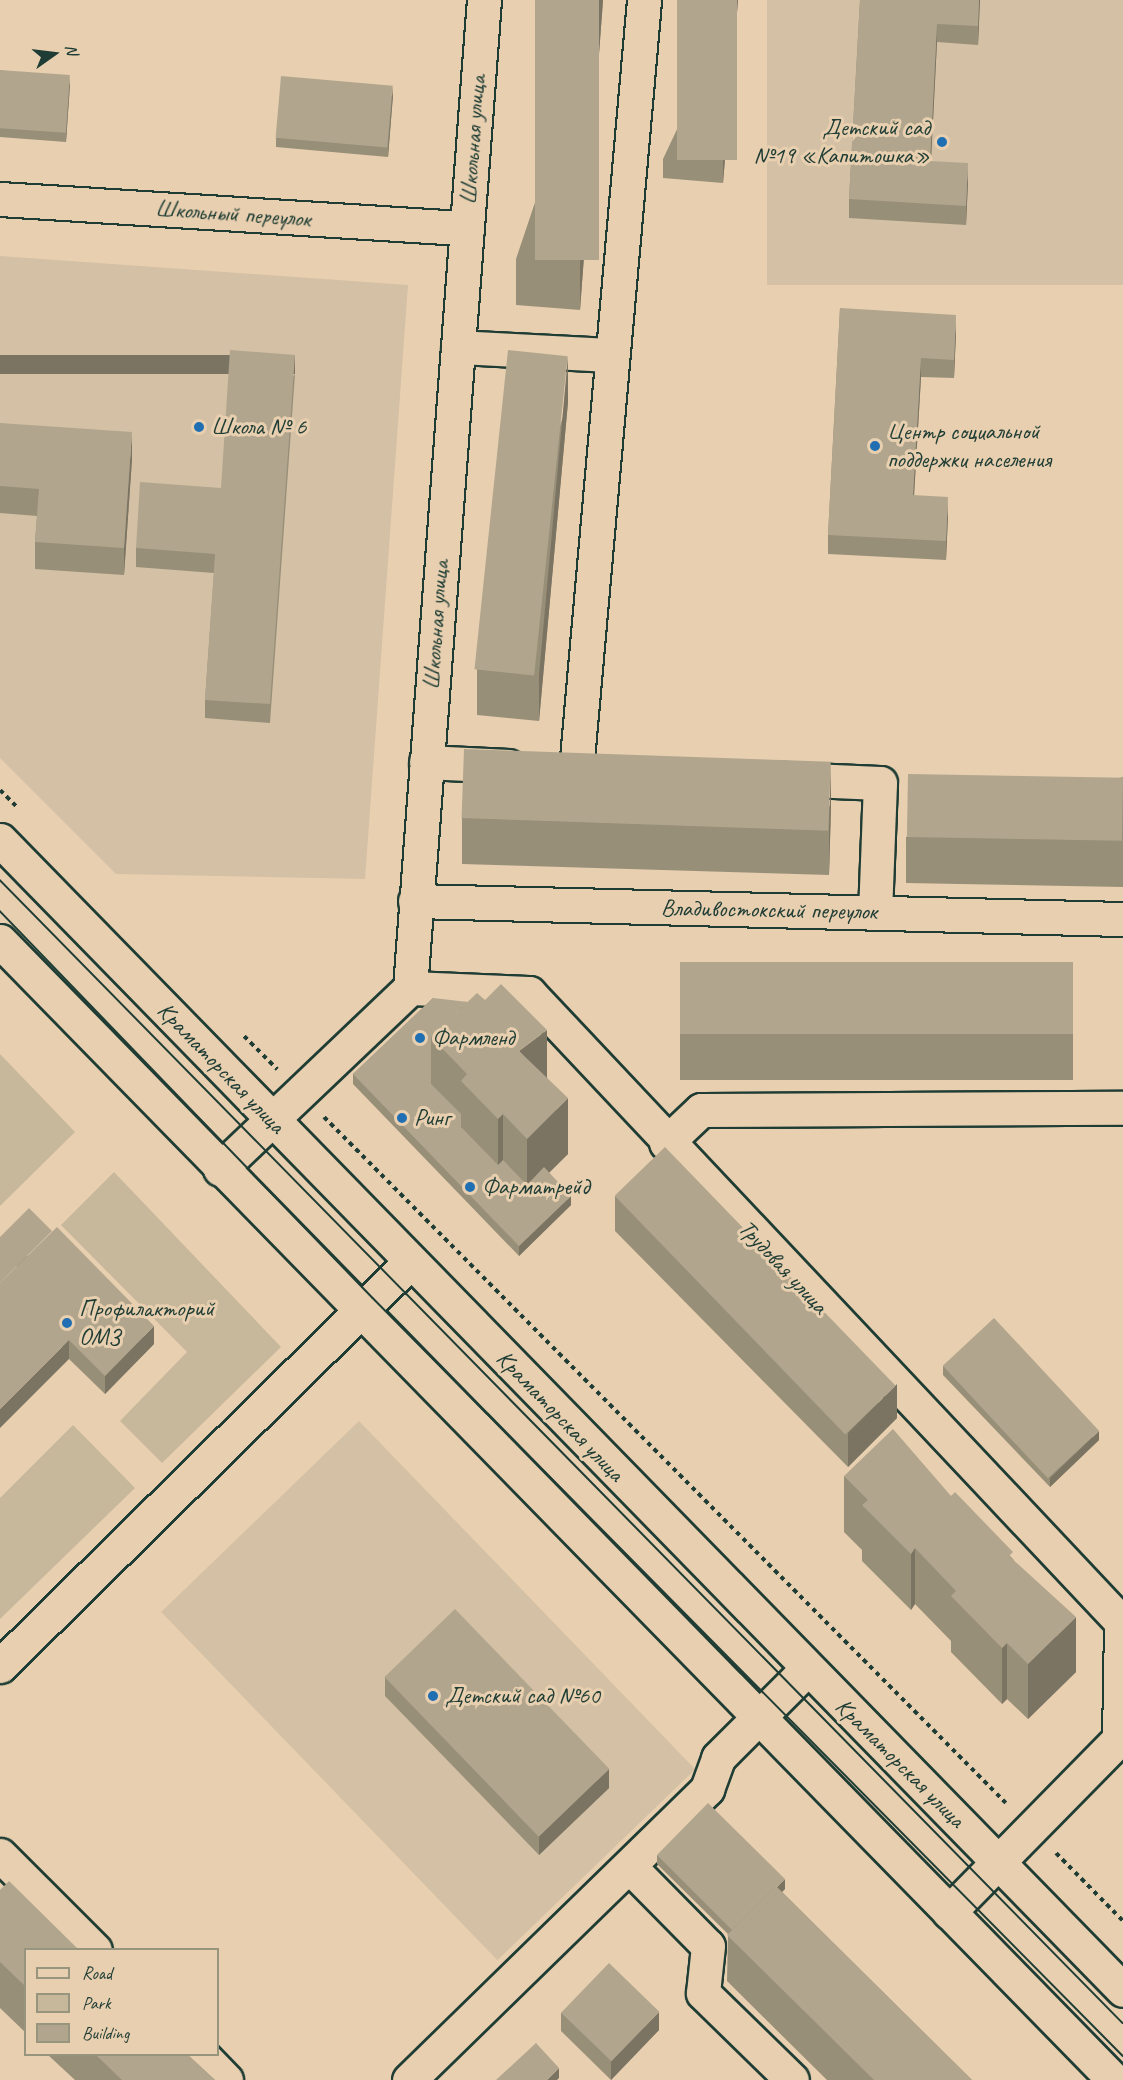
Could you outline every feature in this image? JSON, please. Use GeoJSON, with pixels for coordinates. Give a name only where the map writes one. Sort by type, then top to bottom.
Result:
{"type":"FeatureCollection","features":[{"type":"Feature","properties":{"kind":"main road","name":"Школьная улица"},"geometry":{"type":"LineString","coordinates":[[410,988],[484,0]]}},
{"type":"Feature","properties":{"kind":"main road"},"geometry":{"type":"LineString","coordinates":[[576,770],[644,0]]}},
{"type":"Feature","properties":{"kind":"main road","name":"Школьный переулок"},"geometry":{"type":"LineString","coordinates":[[0,199],[466,228]]}},
{"type":"Feature","properties":{"kind":"main road"},"geometry":{"type":"LineString","coordinates":[[458,347],[612,355]]}},
{"type":"Feature","properties":{"kind":"main road"},"geometry":{"type":"LineString","coordinates":[[426,762],[611,771]]}},
{"type":"Feature","properties":{"kind":"main road"},"geometry":{"type":"LineString","coordinates":[[752,777],[915,784]]}},
{"type":"Feature","properties":{"kind":"main road"},"geometry":{"type":"LineString","coordinates":[[875,912],[880,783]]}},
{"type":"Feature","properties":{"kind":"main road","name":"Краматорская улица"},"geometry":{"type":"LineString","coordinates":[[0,840],[410,1263],[1123,1990]]}},
{"type":"Feature","properties":{"kind":"main road","name":"Владивостокский переулок"},"geometry":{"type":"LineString","coordinates":[[415,901],[1123,919]]}},
{"type":"Feature","properties":{"kind":"main road"},"geometry":{"type":"LineString","coordinates":[[0,941],[359,1312],[1114,2080]]}},
{"type":"Feature","properties":{"kind":"main road"},"geometry":{"type":"LineString","coordinates":[[220,1169],[410,988]]}},
{"type":"Feature","properties":{"kind":"main road","name":"Трудовая улица"},"geometry":{"type":"LineString","coordinates":[[410,988],[529,993],[666,1143],[1122,1624]]}},
{"type":"Feature","properties":{"kind":"main road"},"geometry":{"type":"LineString","coordinates":[[666,1143],[701,1110],[1123,1108]]}},
{"type":"Feature","properties":{"kind":"main road"},"geometry":{"type":"LineString","coordinates":[[0,1666],[410,1263]]}},
{"type":"Feature","properties":{"kind":"main road"},"geometry":{"type":"LineString","coordinates":[[949,1912],[1119,1739],[1122,1624]]}},
{"type":"Feature","properties":{"kind":"main road"},"geometry":{"type":"LineString","coordinates":[[409,2080],[707,1789],[718,1758],[807,1669]]}},
{"type":"Feature","properties":{"kind":"main road"},"geometry":{"type":"LineString","coordinates":[[0,1855],[93,1948]]}},
{"type":"Feature","properties":{"kind":"main road"},"geometry":{"type":"LineString","coordinates":[[629,1866],[708,1946],[703,1993],[792,2080]]}},
{"type":"Feature","properties":{"kind":"main road"},"geometry":{"type":"LineString","coordinates":[[202,2056],[226,2080]]}},
{"type":"Feature","properties":{"kind":"path"},"geometry":{"type":"LineString","coordinates":[[0,790],[25,815]]}},
{"type":"Feature","properties":{"kind":"path"},"geometry":{"type":"LineString","coordinates":[[242,1034],[1123,1921]]}},
{"type":"Feature","properties":{"kind":"shaded area","name":"Детский сад №19 «Капитошка»"},"geometry":{"type":"Polygon","coordinates":[[[767,0],[1123,0],[1123,285],[767,285],[767,0]]]}},
{"type":"Feature","properties":{"kind":"shaded area","name":"Школа № 6"},"geometry":{"type":"Polygon","coordinates":[[[0,256],[408,285],[365,879],[116,874],[0,758],[0,256]]]}},
{"type":"Feature","properties":{"kind":"shaded area","name":"Детский сад №60"},"geometry":{"type":"Polygon","coordinates":[[[359,1421],[695,1769],[497,1960],[161,1612],[359,1421]]]}},
{"type":"Feature","properties":{"kind":"green space"},"geometry":{"type":"Polygon","coordinates":[[[0,1054],[75,1132],[0,1206],[0,1054]]]}},
{"type":"Feature","properties":{"kind":"green space"},"geometry":{"type":"Polygon","coordinates":[[[114,1172],[281,1347],[162,1463],[120,1421],[187,1352],[61,1225],[114,1172]]]}},
{"type":"Feature","properties":{"kind":"green space"},"geometry":{"type":"Polygon","coordinates":[[[73,1425],[135,1488],[0,1619],[0,1498],[73,1425]]]}},
{"type":"Feature","properties":{"kind":"building"},"geometry":{"type":"Polygon","coordinates":[[[535,0],[599,0],[599,260],[535,260],[535,0]]]}},
{"type":"Feature","properties":{"kind":"building"},"geometry":{"type":"Polygon","coordinates":[[[677,0],[737,0],[737,160],[677,160],[677,0]]]}},
{"type":"Feature","properties":{"kind":"building"},"geometry":{"type":"Polygon","coordinates":[[[860,0],[979,0],[978,26],[937,24],[930,161],[968,163],[966,206],[849,199],[860,0]]]}},
{"type":"Feature","properties":{"kind":"building"},"geometry":{"type":"Polygon","coordinates":[[[0,70],[70,75],[66,133],[0,128],[0,70]]]}},
{"type":"Feature","properties":{"kind":"building"},"geometry":{"type":"Polygon","coordinates":[[[281,76],[393,86],[387,148],[276,138],[281,76]]]}},
{"type":"Feature","properties":{"kind":"building","name":"Центр социальной поддержки населения"},"geometry":{"type":"Polygon","coordinates":[[[840,308],[956,315],[954,360],[921,358],[913,495],[948,497],[946,541],[828,535],[840,308]]]}},
{"type":"Feature","properties":{"kind":"building"},"geometry":{"type":"Polygon","coordinates":[[[230,350],[295,355],[270,704],[205,700],[215,554],[136,548],[140,482],[221,488],[230,350]]]}},
{"type":"Feature","properties":{"kind":"building"},"geometry":{"type":"Polygon","coordinates":[[[508,350],[568,356],[534,676],[474,669],[508,350]]]}},
{"type":"Feature","properties":{"kind":"building"},"geometry":{"type":"Polygon","coordinates":[[[0,423],[132,432],[124,548],[35,542],[39,489],[0,486],[0,423]]]}},
{"type":"Feature","properties":{"kind":"building"},"geometry":{"type":"Polygon","coordinates":[[[464,749],[831,762],[828,831],[462,818],[464,749]]]}},
{"type":"Feature","properties":{"kind":"building"},"geometry":{"type":"Polygon","coordinates":[[[908,774],[1123,778],[1122,841],[907,837],[908,774]]]}},
{"type":"Feature","properties":{"kind":"building"},"geometry":{"type":"Polygon","coordinates":[[[680,962],[1073,962],[1073,1034],[680,1034],[680,962]]]}},
{"type":"Feature","properties":{"kind":"building"},"geometry":{"type":"Polygon","coordinates":[[[501,984],[547,1030],[519,1051],[568,1098],[527,1139],[503,1114],[498,1119],[461,1081],[467,1074],[431,1037],[477,993],[485,1000],[501,984]]]}},
{"type":"Feature","properties":{"kind":"building"},"geometry":{"type":"Polygon","coordinates":[[[433,998],[468,1002],[431,1037],[431,1084],[461,1114],[461,1127],[498,1165],[503,1160],[527,1185],[544,1167],[571,1196],[519,1246],[353,1074],[433,998]]]}},
{"type":"Feature","properties":{"kind":"building"},"geometry":{"type":"Polygon","coordinates":[[[665,1147],[896,1386],[845,1434],[615,1196],[665,1147]]]}},
{"type":"Feature","properties":{"kind":"building"},"geometry":{"type":"Polygon","coordinates":[[[29,1208],[52,1231],[0,1283],[0,1237],[29,1208]]]}},
{"type":"Feature","properties":{"kind":"building","name":"Профилакторий ОМЗ"},"geometry":{"type":"Polygon","coordinates":[[[57,1227],[154,1326],[105,1376],[69,1340],[0,1409],[0,1283],[57,1227]]]}},
{"type":"Feature","properties":{"kind":"building"},"geometry":{"type":"Polygon","coordinates":[[[994,1318],[1099,1431],[1048,1478],[943,1366],[994,1318]]]}},
{"type":"Feature","properties":{"kind":"building"},"geometry":{"type":"Polygon","coordinates":[[[893,1429],[951,1496],[955,1492],[1013,1552],[1009,1556],[1076,1617],[1028,1664],[1007,1643],[1002,1648],[951,1596],[956,1591],[915,1548],[911,1554],[862,1505],[868,1500],[844,1476],[893,1429]]]}},
{"type":"Feature","properties":{"kind":"building"},"geometry":{"type":"Polygon","coordinates":[[[455,1609],[609,1769],[539,1837],[385,1677],[455,1609]]]}},
{"type":"Feature","properties":{"kind":"building"},"geometry":{"type":"Polygon","coordinates":[[[708,1803],[785,1879],[732,1930],[657,1855],[708,1803]]]}},
{"type":"Feature","properties":{"kind":"building"},"geometry":{"type":"Polygon","coordinates":[[[9,1881],[77,1948],[24,1948],[24,1985],[0,1962],[0,1890],[9,1881]]]}},
{"type":"Feature","properties":{"kind":"building"},"geometry":{"type":"Polygon","coordinates":[[[776,1886],[972,2080],[874,2080],[727,1935],[776,1886]]]}},
{"type":"Feature","properties":{"kind":"building"},"geometry":{"type":"Polygon","coordinates":[[[609,1963],[659,2012],[611,2061],[561,2013],[609,1963]]]}},
{"type":"Feature","properties":{"kind":"building"},"geometry":{"type":"Polygon","coordinates":[[[536,2043],[559,2068],[547,2080],[496,2080],[536,2043]]]}},
{"type":"Feature","properties":{"kind":"building"},"geometry":{"type":"Polygon","coordinates":[[[97,2056],[189,2056],[215,2080],[122,2080],[97,2056]]]}},
{"type":"Feature","properties":{"kind":"tram line"},"geometry":{"type":"LineString","coordinates":[[0,880],[1123,2023]]}},
{"type":"Feature","properties":{"kind":"tram line"},"geometry":{"type":"LineString","coordinates":[[0,911],[373,1298],[1123,2056]]}},
{"type":"Feature","properties":{"kind":"place","name":"Детский сад №19 «Капитошка»"},"geometry":{"type":"Point","coordinates":[942,142]}},
{"type":"Feature","properties":{"kind":"place","name":"Школа № 6"},"geometry":{"type":"Point","coordinates":[199,427]}},
{"type":"Feature","properties":{"kind":"place","name":"Центр социальной поддержки населения"},"geometry":{"type":"Point","coordinates":[875,446]}},
{"type":"Feature","properties":{"kind":"place","name":"Фармленд"},"geometry":{"type":"Point","coordinates":[420,1038]}},
{"type":"Feature","properties":{"kind":"place","name":"Ринг"},"geometry":{"type":"Point","coordinates":[402,1118]}},
{"type":"Feature","properties":{"kind":"place","name":"Фарматрейд"},"geometry":{"type":"Point","coordinates":[470,1187]}},
{"type":"Feature","properties":{"kind":"place","name":"Профилакторий ОМЗ"},"geometry":{"type":"Point","coordinates":[67,1323]}},
{"type":"Feature","properties":{"kind":"place","name":"Детский сад №60"},"geometry":{"type":"Point","coordinates":[433,1696]}}]}
